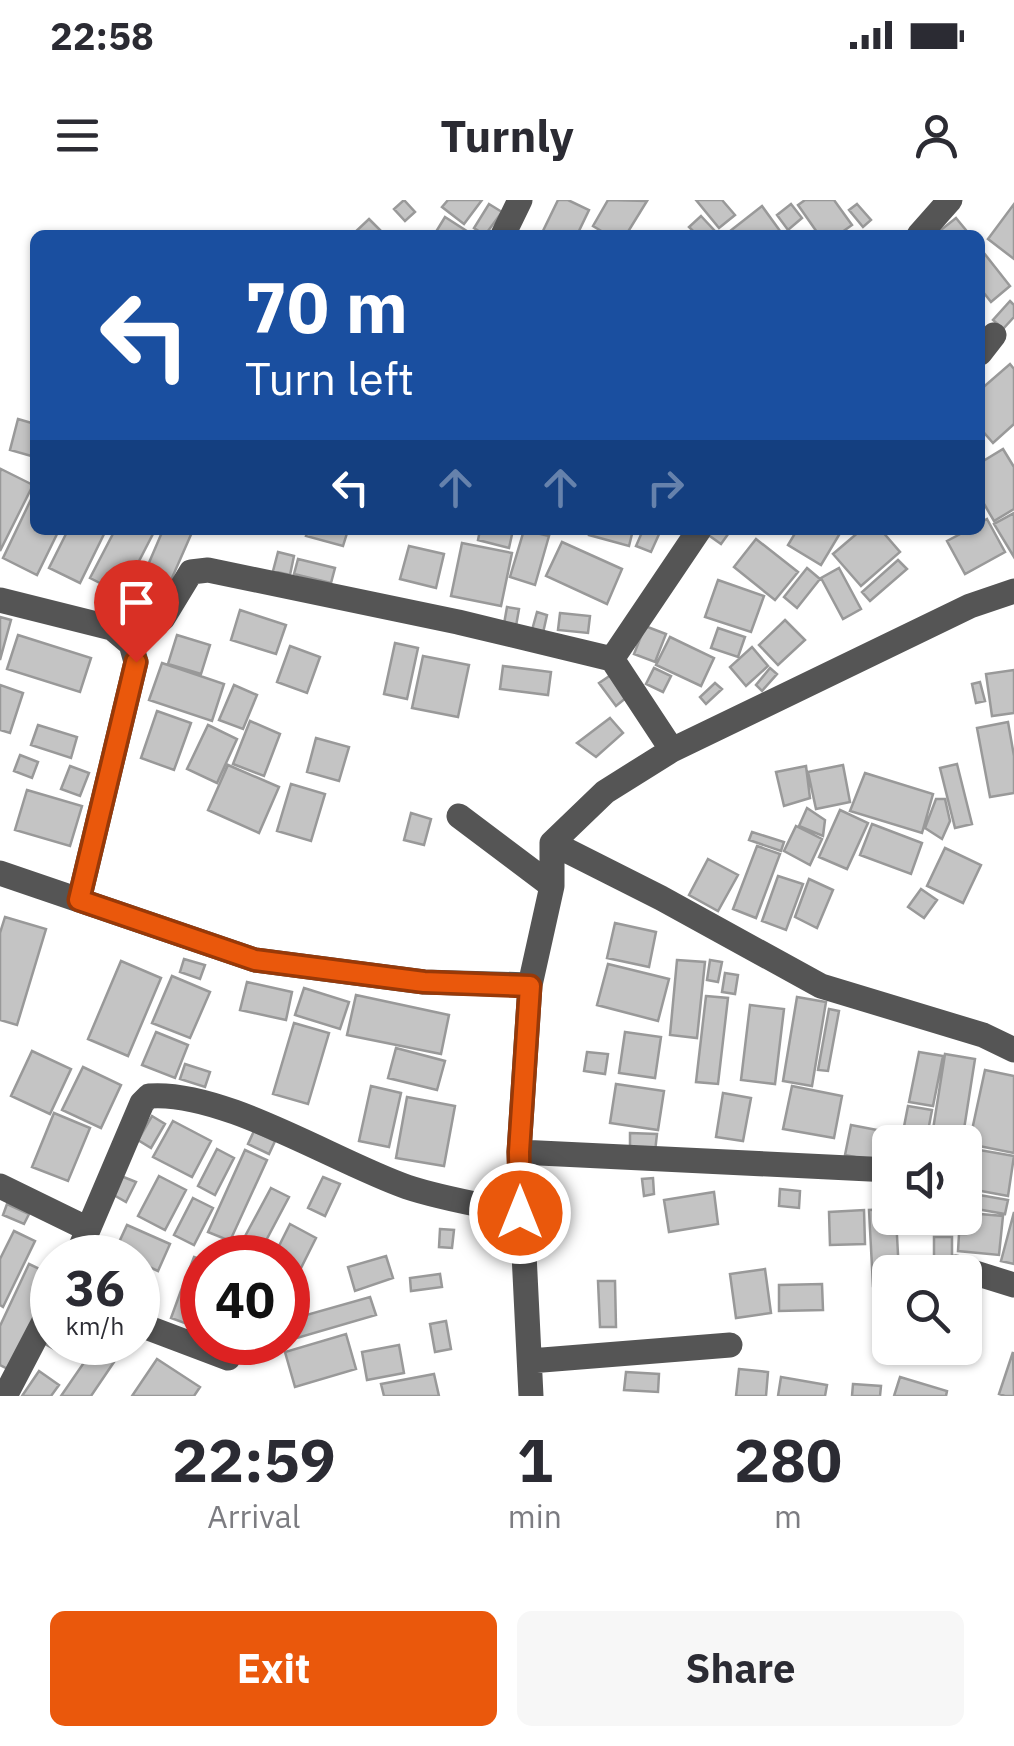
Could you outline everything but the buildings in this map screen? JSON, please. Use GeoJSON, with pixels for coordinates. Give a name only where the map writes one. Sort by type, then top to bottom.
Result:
{"type":"FeatureCollection","features":[{"type":"Feature","properties":{"kind":"street"},"geometry":{"type":"LineString","coordinates":[[505,230],[520,200]]}},
{"type":"Feature","properties":{"kind":"street"},"geometry":{"type":"LineString","coordinates":[[923,230],[950,200]]}},
{"type":"Feature","properties":{"kind":"street"},"geometry":{"type":"LineString","coordinates":[[612,659],[696,535]]}},
{"type":"Feature","properties":{"kind":"street"},"geometry":{"type":"LineString","coordinates":[[130,644],[163,618],[191,572],[208,570],[458,622],[612,659],[672,750]]}},
{"type":"Feature","properties":{"kind":"street"},"geometry":{"type":"LineString","coordinates":[[531,1396],[519,1152],[530,986],[552,886],[552,844],[605,792],[672,750],[970,606],[1014,591]]}},
{"type":"Feature","properties":{"kind":"street"},"geometry":{"type":"LineString","coordinates":[[0,600],[112,628],[130,644],[136,662],[79,900]]}},
{"type":"Feature","properties":{"kind":"street"},"geometry":{"type":"LineString","coordinates":[[459,816],[552,886]]}},
{"type":"Feature","properties":{"kind":"street"},"geometry":{"type":"LineString","coordinates":[[552,844],[661,898],[821,986],[983,1036],[1014,1050]]}},
{"type":"Feature","properties":{"kind":"street"},"geometry":{"type":"LineString","coordinates":[[0,874],[255,960],[424,982],[530,986]]}},
{"type":"Feature","properties":{"kind":"street"},"geometry":{"type":"LineString","coordinates":[[86,1235],[142,1102],[149,1096],[166,1094],[238,1114],[409,1187],[520,1213]]}},
{"type":"Feature","properties":{"kind":"street"},"geometry":{"type":"LineString","coordinates":[[519,1152],[872,1169]]}},
{"type":"Feature","properties":{"kind":"street"},"geometry":{"type":"LineString","coordinates":[[0,1186],[88,1229]]}},
{"type":"Feature","properties":{"kind":"street"},"geometry":{"type":"LineString","coordinates":[[982,1275],[1014,1285]]}},
{"type":"Feature","properties":{"kind":"street"},"geometry":{"type":"LineString","coordinates":[[530,1361],[730,1346]]}},
{"type":"Feature","properties":{"kind":"street"},"geometry":{"type":"LineString","coordinates":[[5,1396],[30,1348]]}},
{"type":"Feature","properties":{"kind":"route"},"geometry":{"type":"LineString","coordinates":[[136,662],[79,900],[255,960],[424,982],[530,986],[519,1152],[520,1213]]}}]}
